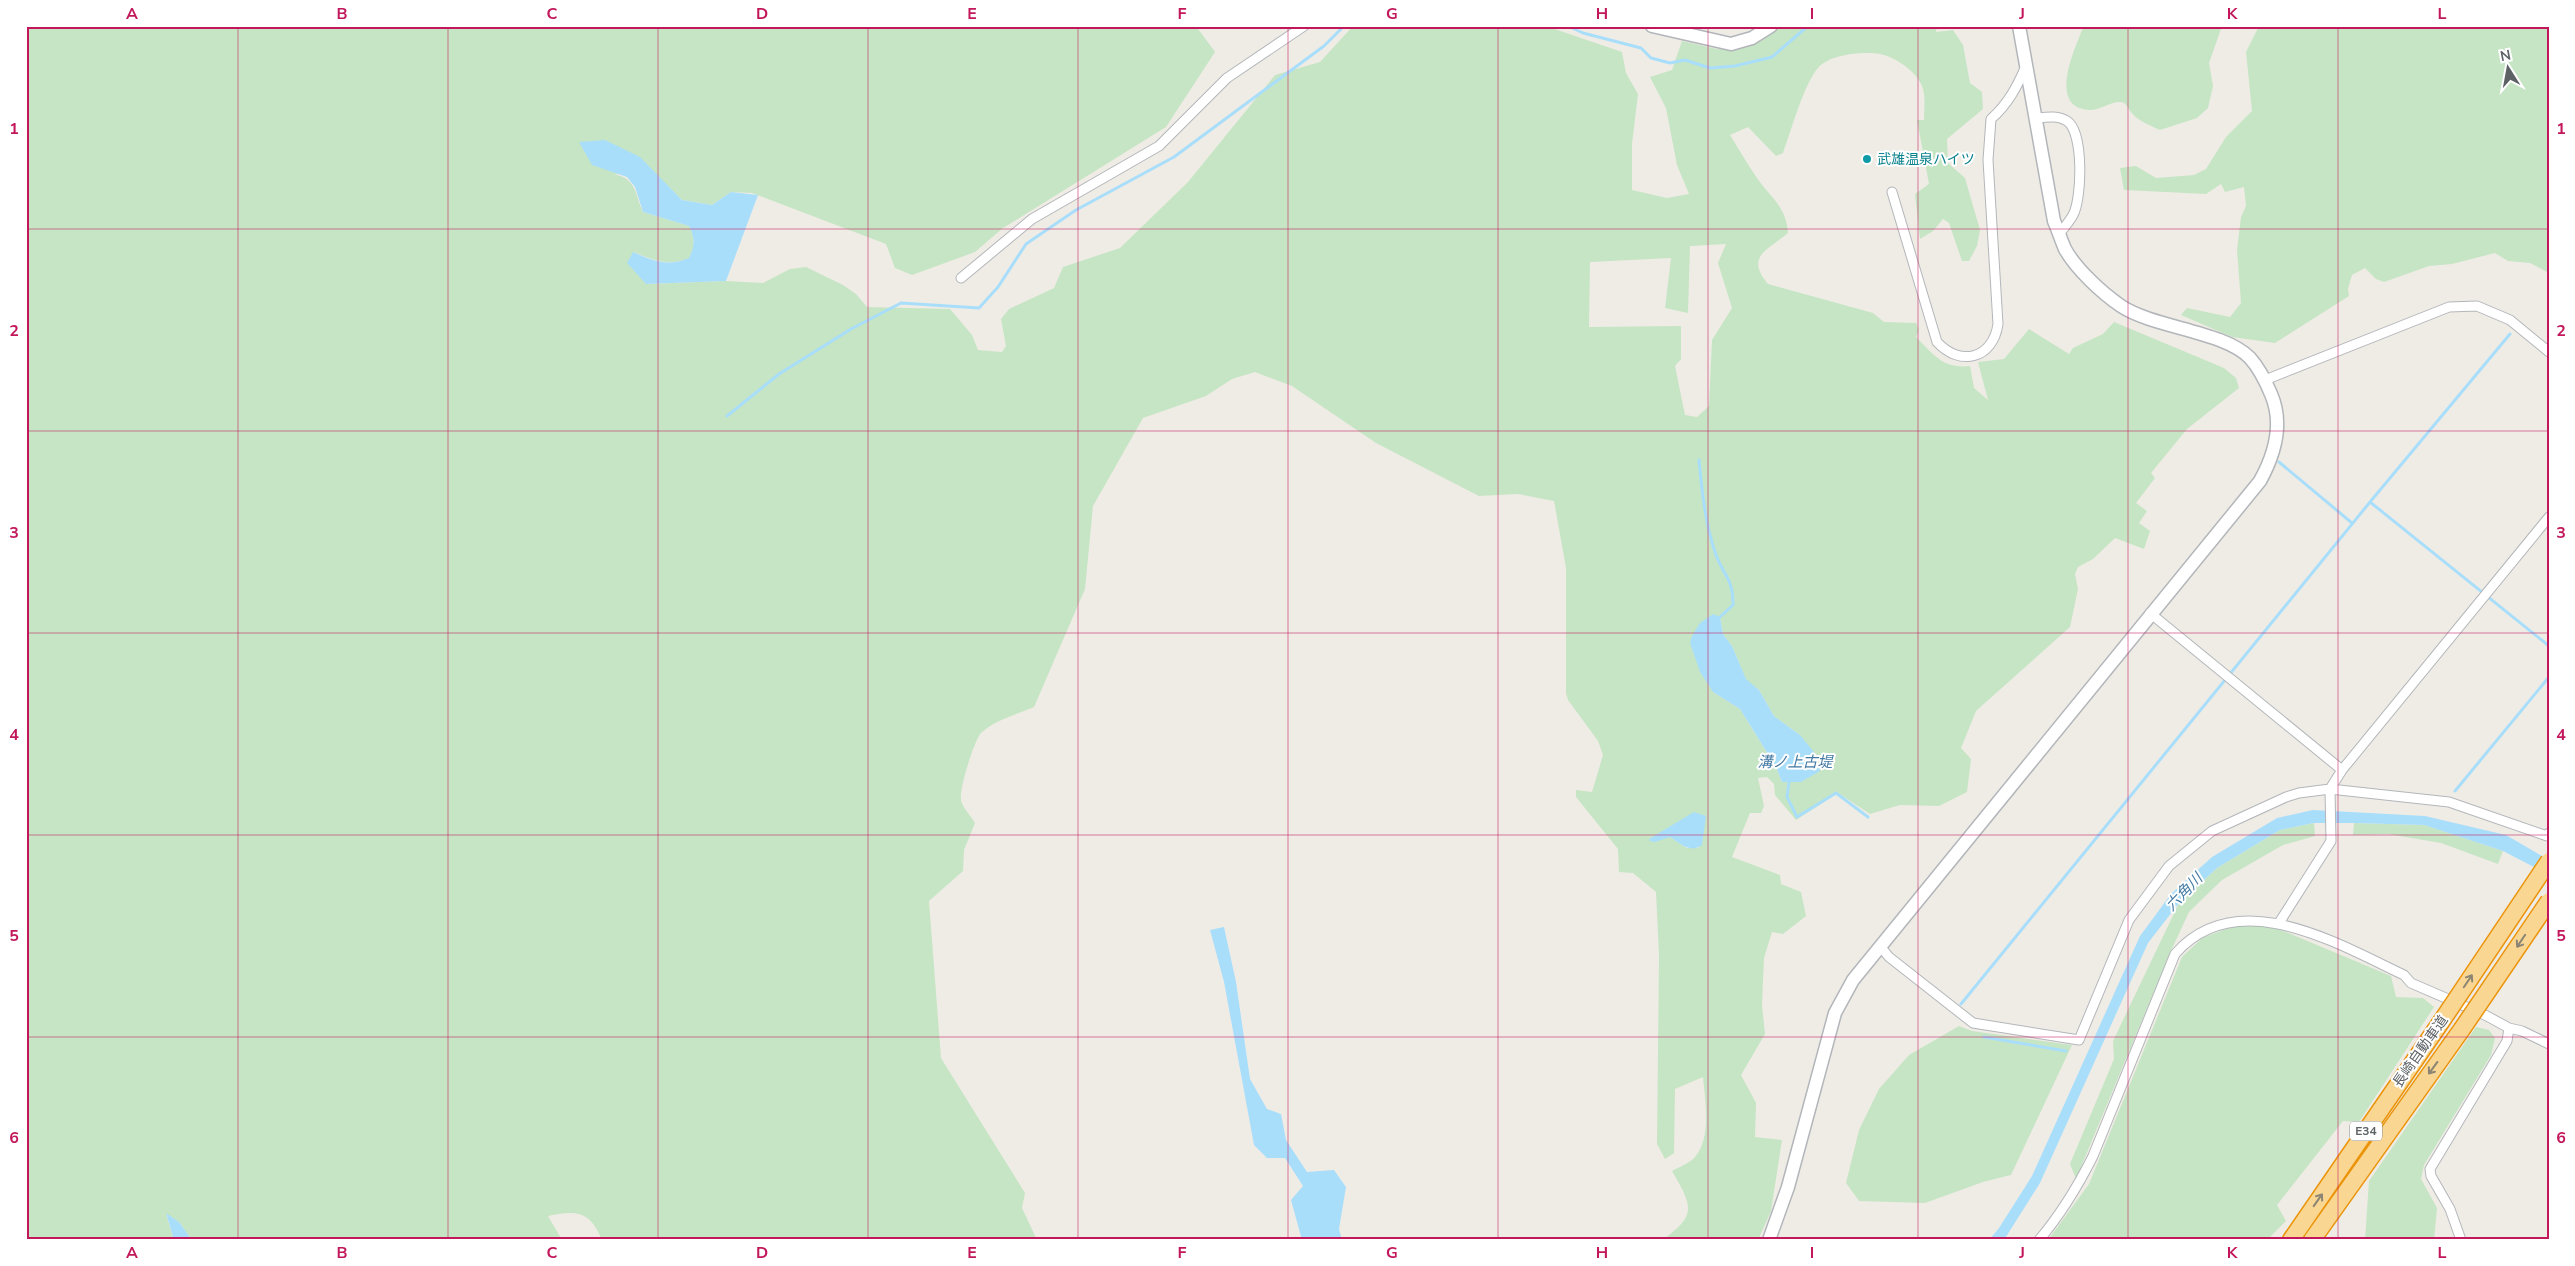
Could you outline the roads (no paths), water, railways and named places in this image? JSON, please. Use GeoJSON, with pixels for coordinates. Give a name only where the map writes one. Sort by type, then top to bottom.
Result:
{"type":"FeatureCollection","features":[{"type":"Feature","properties":{"kind":"highway","name":"長崎自動車道"},"geometry":{"type":"LineString","coordinates":[[2290,1240],[2441,1022],[2549,861]]}},
{"type":"Feature","properties":{"kind":"highway","name":"長崎自動車道"},"geometry":{"type":"LineString","coordinates":[[2312,1240],[2462,1029],[2549,901]]}},
{"type":"Feature","properties":{"kind":"street"},"geometry":{"type":"LineString","coordinates":[[961,278],[1032,219],[1159,146],[1228,78],[1304,26]]}},
{"type":"Feature","properties":{"kind":"street"},"geometry":{"type":"LineString","coordinates":[[1652,26],[1731,44],[1752,38],[1771,26]]}},
{"type":"Feature","properties":{"kind":"street"},"geometry":{"type":"LineString","coordinates":[[1769,1240],[1788,1187],[1835,1013],[1853,980],[2150,613],[2260,481],[2270,464],[2276,446],[2278,423],[2274,400],[2265,380],[2250,358],[2229,344],[2142,316],[2122,306],[2094,284],[2066,250],[2054,221],[2019,26]]}},
{"type":"Feature","properties":{"kind":"street"},"geometry":{"type":"LineString","coordinates":[[1892,192],[1936,342],[1946,352],[1956,357],[1968,357],[1980,353],[1990,346],[1996,335],[1998,324],[1988,160],[1991,119],[2003,108],[2017,88],[2027,65]]}},
{"type":"Feature","properties":{"kind":"street"},"geometry":{"type":"LineString","coordinates":[[2036,118],[2051,117],[2065,120],[2071,125],[2081,162],[2074,214],[2059,234]]}},
{"type":"Feature","properties":{"kind":"street"},"geometry":{"type":"LineString","coordinates":[[2265,380],[2410,325],[2429,314],[2449,307],[2477,306],[2510,320],[2549,352]]}},
{"type":"Feature","properties":{"kind":"street"},"geometry":{"type":"LineString","coordinates":[[2279,923],[2331,841],[2330,789],[2342,770],[2549,517]]}},
{"type":"Feature","properties":{"kind":"street"},"geometry":{"type":"LineString","coordinates":[[2150,613],[2342,770]]}},
{"type":"Feature","properties":{"kind":"street"},"geometry":{"type":"LineString","coordinates":[[1880,946],[1889,957],[1973,1024],[2079,1040],[2129,920],[2169,866],[2212,831],[2235,819],[2286,797],[2299,793],[2330,789],[2449,802],[2547,836],[2549,833]]}},
{"type":"Feature","properties":{"kind":"street"},"geometry":{"type":"LineString","coordinates":[[2039,1240],[2054,1222],[2081,1182],[2175,954],[2185,942],[2214,927],[2247,920],[2279,923],[2339,945],[2404,975],[2411,983],[2485,1015],[2508,1028],[2549,1044]]}},
{"type":"Feature","properties":{"kind":"street"},"geometry":{"type":"LineString","coordinates":[[2461,1240],[2450,1209],[2430,1169],[2507,1041],[2508,1028]]}},
{"type":"Feature","properties":{"kind":"water"},"geometry":{"type":"Polygon","coordinates":[[[605,140],[640,157],[682,200],[712,205],[731,192],[758,195],[726,281],[646,284],[627,263],[633,252],[661,262],[681,261],[689,258],[693,246],[693,238],[689,226],[643,212],[635,187],[627,177],[592,165],[579,142],[605,140]]]}},
{"type":"Feature","properties":{"kind":"water","name":"溝ノ上古堤"},"geometry":{"type":"Polygon","coordinates":[[[1713,614],[1720,617],[1723,634],[1732,646],[1746,679],[1759,690],[1774,716],[1800,735],[1814,752],[1820,771],[1801,782],[1782,782],[1776,767],[1740,709],[1713,692],[1700,672],[1690,643],[1700,623],[1713,614]]]}},
{"type":"Feature","properties":{"kind":"water","name":"六角川"},"geometry":{"type":"Polygon","coordinates":[[[2313,810],[2425,816],[2506,835],[2549,860],[2549,875],[2503,851],[2424,825],[2354,823],[2314,823],[2280,830],[2217,868],[2179,903],[2148,943],[2040,1183],[2004,1240],[1989,1240],[1999,1228],[2032,1176],[2140,936],[2171,894],[2212,857],[2277,818],[2313,810]]]}},
{"type":"Feature","properties":{"kind":"water"},"geometry":{"type":"Polygon","coordinates":[[[1694,812],[1706,816],[1702,845],[1689,848],[1670,837],[1655,842],[1650,841],[1649,839],[1694,812]]]}},
{"type":"Feature","properties":{"kind":"water"},"geometry":{"type":"Polygon","coordinates":[[[1224,927],[1236,982],[1250,1079],[1267,1109],[1281,1114],[1286,1140],[1307,1172],[1334,1170],[1346,1187],[1339,1229],[1342,1240],[1302,1240],[1291,1200],[1303,1186],[1285,1158],[1267,1158],[1254,1145],[1224,982],[1210,930],[1224,927]]]}},
{"type":"Feature","properties":{"kind":"water"},"geometry":{"type":"Polygon","coordinates":[[[166,1213],[179,1222],[192,1240],[174,1240],[166,1213]]]}},
{"type":"Feature","properties":{"kind":"waterway"},"geometry":{"type":"LineString","coordinates":[[727,416],[779,374],[851,329],[901,303],[979,308],[998,287],[1026,244],[1076,210],[1174,157],[1324,46],[1344,26]]}},
{"type":"Feature","properties":{"kind":"waterway"},"geometry":{"type":"LineString","coordinates":[[1568,26],[1583,33],[1641,48],[1651,58],[1670,63],[1685,60],[1710,68],[1735,66],[1772,57],[1808,26]]}},
{"type":"Feature","properties":{"kind":"waterway"},"geometry":{"type":"LineString","coordinates":[[2370,502],[2510,334]]}},
{"type":"Feature","properties":{"kind":"waterway"},"geometry":{"type":"LineString","coordinates":[[1699,460],[1706,518],[1715,552],[1730,583],[1733,596],[1733,605],[1720,617]]}},
{"type":"Feature","properties":{"kind":"waterway"},"geometry":{"type":"LineString","coordinates":[[2279,462],[2352,523]]}},
{"type":"Feature","properties":{"kind":"waterway"},"geometry":{"type":"LineString","coordinates":[[1961,1004],[2370,502],[2549,646]]}},
{"type":"Feature","properties":{"kind":"waterway"},"geometry":{"type":"LineString","coordinates":[[2455,791],[2549,677]]}},
{"type":"Feature","properties":{"kind":"waterway"},"geometry":{"type":"LineString","coordinates":[[1789,782],[1787,797],[1797,817],[1836,793],[1868,817]]}},
{"type":"Feature","properties":{"kind":"waterway"},"geometry":{"type":"LineString","coordinates":[[1984,1037],[2066,1051]]}},
{"type":"Feature","properties":{"kind":"place","name":"武雄温泉ハイツ"},"geometry":{"type":"Point","coordinates":[1867,159]}}]}
